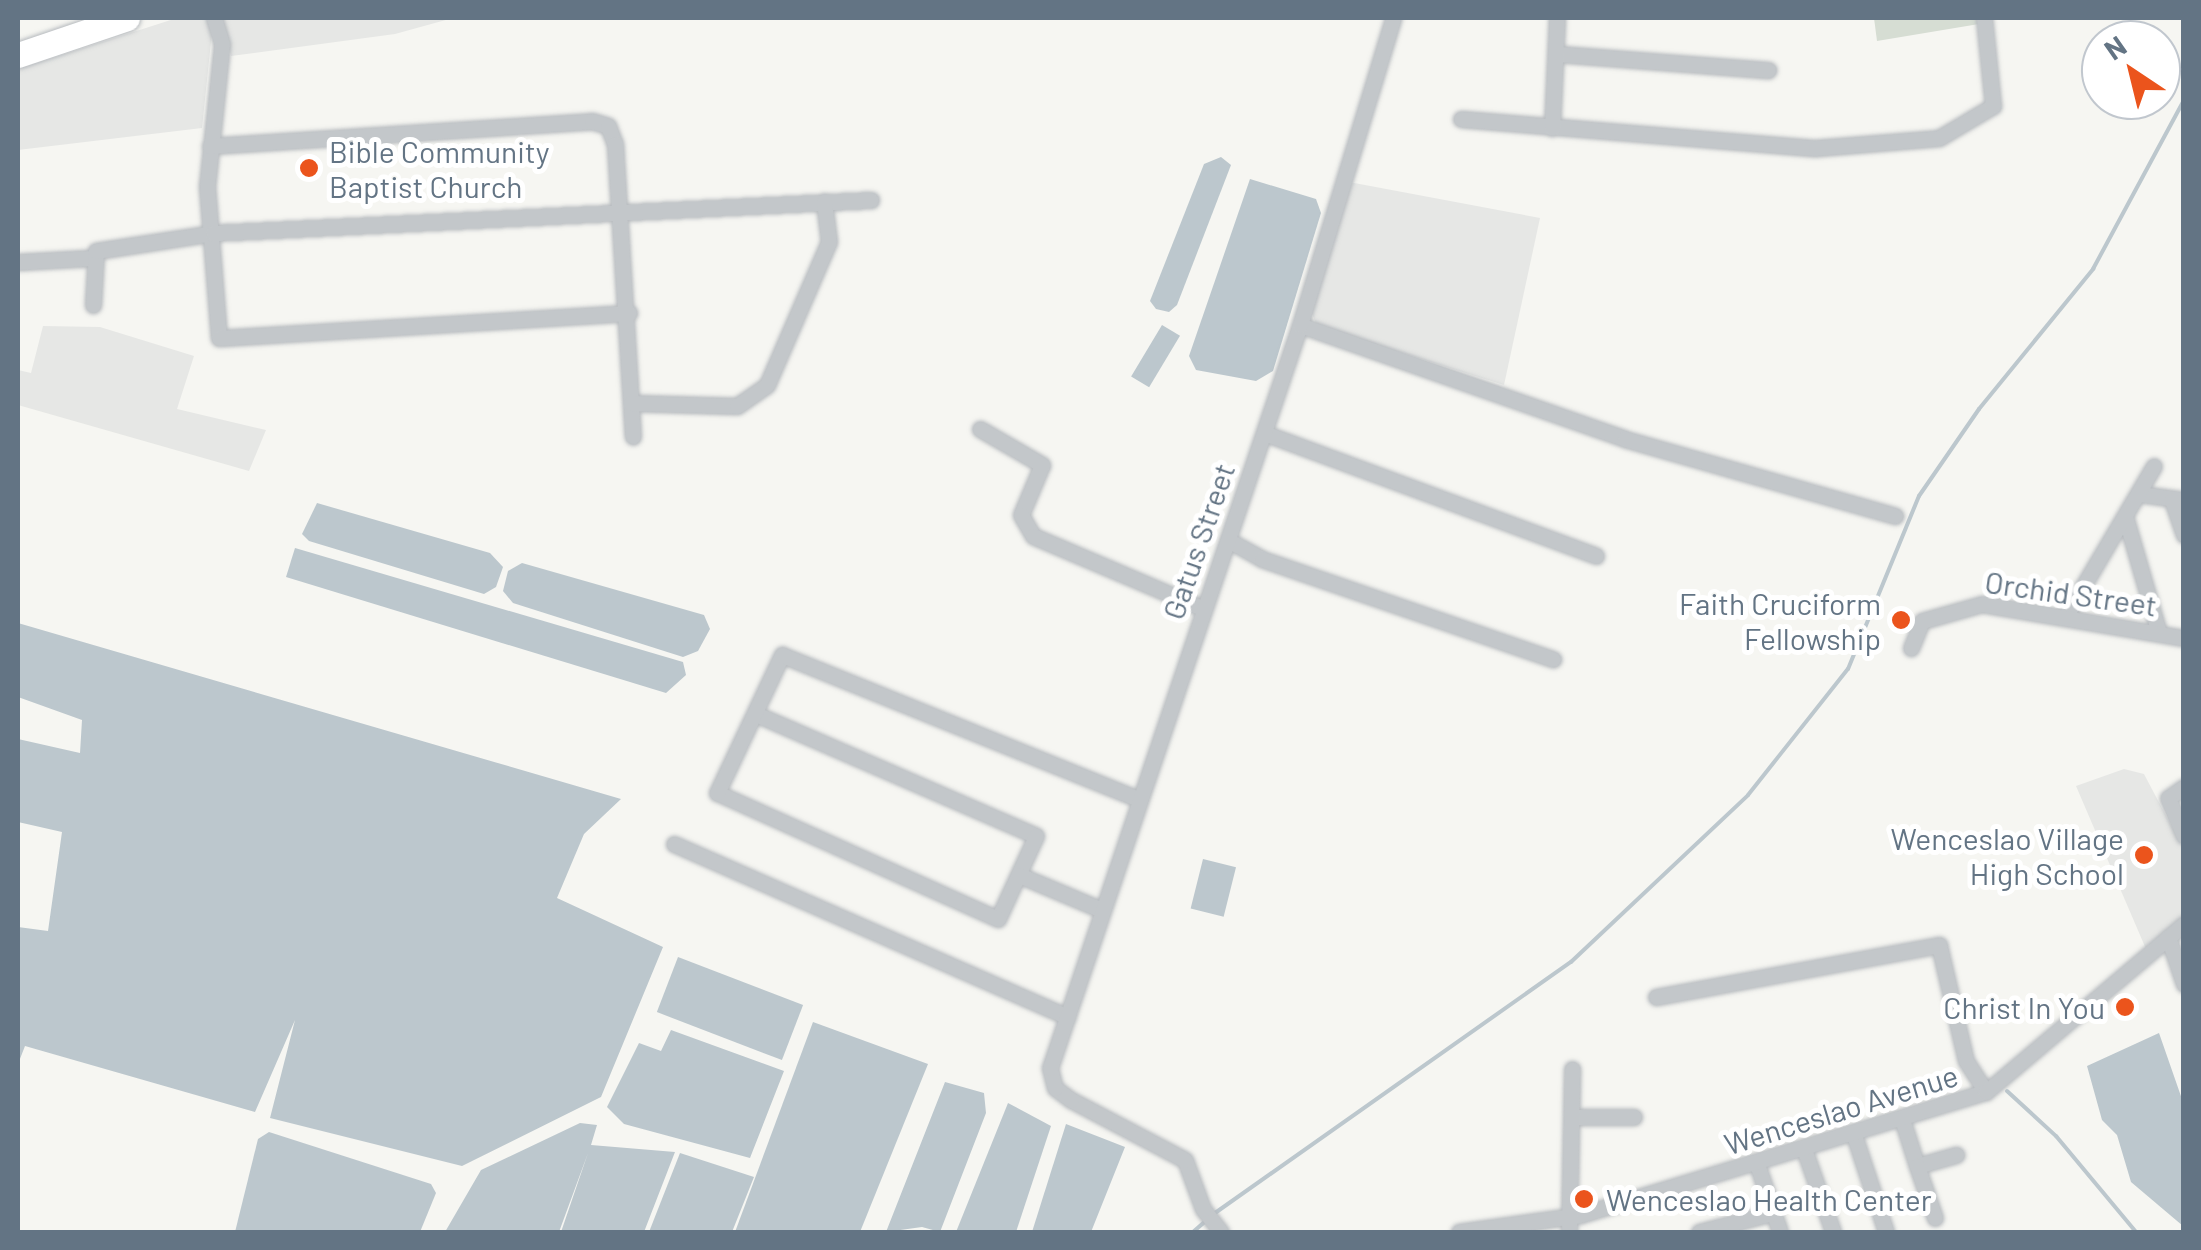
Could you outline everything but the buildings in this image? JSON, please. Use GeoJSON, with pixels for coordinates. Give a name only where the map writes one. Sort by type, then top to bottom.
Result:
{"type":"FeatureCollection","features":[{"type":"Feature","properties":{"kind":"main road"},"geometry":{"type":"LineString","coordinates":[[18,55],[126,18]]}},
{"type":"Feature","properties":{"kind":"street"},"geometry":{"type":"LineString","coordinates":[[214,18],[222,44],[210,146],[219,338],[629,313]]}},
{"type":"Feature","properties":{"kind":"street","name":"Gatus Street"},"geometry":{"type":"LineString","coordinates":[[1220,1231],[1203,1209],[1185,1160],[1170,1147],[1070,1100],[1051,1080],[1102,910],[1300,325],[1393,18]]}},
{"type":"Feature","properties":{"kind":"street"},"geometry":{"type":"LineString","coordinates":[[1552,128],[1558,18]]}},
{"type":"Feature","properties":{"kind":"street"},"geometry":{"type":"LineString","coordinates":[[1460,119],[1816,148],[1940,138],[1993,106],[1984,18]]}},
{"type":"Feature","properties":{"kind":"street"},"geometry":{"type":"LineString","coordinates":[[1559,54],[1768,70]]}},
{"type":"Feature","properties":{"kind":"street"},"geometry":{"type":"LineString","coordinates":[[210,146],[592,121],[608,126],[615,144],[629,313],[633,436]]}},
{"type":"Feature","properties":{"kind":"street"},"geometry":{"type":"LineString","coordinates":[[93,305],[90,258],[96,251],[213,233],[871,200]]}},
{"type":"Feature","properties":{"kind":"street"},"geometry":{"type":"LineString","coordinates":[[631,403],[738,406],[767,384],[830,242],[824,201]]}},
{"type":"Feature","properties":{"kind":"street"},"geometry":{"type":"LineString","coordinates":[[18,262],[90,258]]}},
{"type":"Feature","properties":{"kind":"street"},"geometry":{"type":"LineString","coordinates":[[1300,325],[1624,439],[1895,516]]}},
{"type":"Feature","properties":{"kind":"street"},"geometry":{"type":"LineString","coordinates":[[980,428],[1042,465],[1021,515],[1033,536],[1204,608]]}},
{"type":"Feature","properties":{"kind":"street"},"geometry":{"type":"LineString","coordinates":[[1264,434],[1596,556]]}},
{"type":"Feature","properties":{"kind":"street"},"geometry":{"type":"LineString","coordinates":[[2065,616],[2154,466]]}},
{"type":"Feature","properties":{"kind":"street"},"geometry":{"type":"LineString","coordinates":[[2140,494],[2178,500],[2184,535]]}},
{"type":"Feature","properties":{"kind":"street"},"geometry":{"type":"LineString","coordinates":[[2126,516],[2160,633]]}},
{"type":"Feature","properties":{"kind":"street"},"geometry":{"type":"LineString","coordinates":[[1228,540],[1278,564],[1553,659]]}},
{"type":"Feature","properties":{"kind":"street","name":"Orchid Street"},"geometry":{"type":"LineString","coordinates":[[1912,648],[1922,622],[1949,608],[1982,604],[2184,638]]}},
{"type":"Feature","properties":{"kind":"street"},"geometry":{"type":"LineString","coordinates":[[756,714],[1036,836],[998,919],[717,793],[782,655],[1140,800]]}},
{"type":"Feature","properties":{"kind":"street"},"geometry":{"type":"LineString","coordinates":[[2184,787],[2168,798],[2184,836]]}},
{"type":"Feature","properties":{"kind":"street"},"geometry":{"type":"LineString","coordinates":[[674,844],[1068,1017]]}},
{"type":"Feature","properties":{"kind":"street"},"geometry":{"type":"LineString","coordinates":[[1019,875],[1102,910]]}},
{"type":"Feature","properties":{"kind":"street","name":"Wenceslao Avenue"},"geometry":{"type":"LineString","coordinates":[[1459,1232],[1568,1225],[1986,1092],[2184,924]]}},
{"type":"Feature","properties":{"kind":"street"},"geometry":{"type":"LineString","coordinates":[[2168,937],[2184,984]]}},
{"type":"Feature","properties":{"kind":"street"},"geometry":{"type":"LineString","coordinates":[[1656,997],[1940,945],[1966,1061],[1986,1092]]}},
{"type":"Feature","properties":{"kind":"street"},"geometry":{"type":"LineString","coordinates":[[1568,1225],[1574,1117],[1572,1069]]}},
{"type":"Feature","properties":{"kind":"street"},"geometry":{"type":"LineString","coordinates":[[1574,1117],[1634,1118]]}},
{"type":"Feature","properties":{"kind":"street"},"geometry":{"type":"LineString","coordinates":[[1902,1119],[1935,1218]]}},
{"type":"Feature","properties":{"kind":"street"},"geometry":{"type":"LineString","coordinates":[[1854,1135],[1886,1232]]}},
{"type":"Feature","properties":{"kind":"street"},"geometry":{"type":"LineString","coordinates":[[1804,1149],[1833,1232]]}},
{"type":"Feature","properties":{"kind":"street"},"geometry":{"type":"LineString","coordinates":[[1917,1166],[1956,1155]]}},
{"type":"Feature","properties":{"kind":"street"},"geometry":{"type":"LineString","coordinates":[[1756,1164],[1780,1232]]}},
{"type":"Feature","properties":{"kind":"street"},"geometry":{"type":"LineString","coordinates":[[1699,1232],[1773,1213]]}},
{"type":"Feature","properties":{"kind":"shaded area"},"geometry":{"type":"Polygon","coordinates":[[[177,18],[206,18],[212,32],[202,128],[18,150],[18,69],[177,18]]]}},
{"type":"Feature","properties":{"kind":"shaded area"},"geometry":{"type":"Polygon","coordinates":[[[222,18],[453,18],[395,34],[231,56],[222,18]]]}},
{"type":"Feature","properties":{"kind":"shaded area"},"geometry":{"type":"Polygon","coordinates":[[[1874,18],[1978,18],[1979,24],[1877,41],[1874,18]]]}},
{"type":"Feature","properties":{"kind":"shaded area"},"geometry":{"type":"Polygon","coordinates":[[[1221,157],[1231,165],[1177,305],[1169,312],[1156,309],[1150,301],[1204,164],[1221,157]]]}},
{"type":"Feature","properties":{"kind":"shaded area"},"geometry":{"type":"Polygon","coordinates":[[[1250,179],[1316,199],[1321,213],[1273,371],[1256,381],[1196,370],[1189,356],[1250,179]]]}},
{"type":"Feature","properties":{"kind":"shaded area"},"geometry":{"type":"Polygon","coordinates":[[[1349,182],[1540,218],[1504,385],[1317,326],[1311,311],[1349,182]]]}},
{"type":"Feature","properties":{"kind":"shaded area"},"geometry":{"type":"Polygon","coordinates":[[[1162,325],[1180,336],[1149,387],[1131,376],[1162,325]]]}},
{"type":"Feature","properties":{"kind":"shaded area"},"geometry":{"type":"Polygon","coordinates":[[[43,326],[100,327],[194,356],[177,409],[266,430],[249,471],[18,405],[18,370],[31,373],[43,326]]]}},
{"type":"Feature","properties":{"kind":"shaded area"},"geometry":{"type":"Polygon","coordinates":[[[317,503],[490,553],[503,567],[496,587],[484,594],[309,541],[302,534],[317,503]]]}},
{"type":"Feature","properties":{"kind":"shaded area"},"geometry":{"type":"Polygon","coordinates":[[[295,548],[683,662],[686,675],[666,693],[286,577],[295,548]]]}},
{"type":"Feature","properties":{"kind":"shaded area"},"geometry":{"type":"Polygon","coordinates":[[[522,563],[704,615],[710,629],[698,651],[683,657],[513,603],[503,591],[508,571],[522,563]]]}},
{"type":"Feature","properties":{"kind":"shaded area"},"geometry":{"type":"Polygon","coordinates":[[[18,623],[621,799],[584,834],[557,898],[663,947],[601,1097],[462,1166],[270,1118],[295,1020],[255,1112],[25,1046],[18,1064],[18,927],[48,931],[62,832],[18,822],[18,739],[80,753],[82,720],[18,697],[18,623]]]}},
{"type":"Feature","properties":{"kind":"shaded area","name":"Wenceslao Village High School"},"geometry":{"type":"Polygon","coordinates":[[[2124,769],[2144,774],[2183,848],[2183,919],[2146,949],[2076,786],[2124,769]]]}},
{"type":"Feature","properties":{"kind":"shaded area"},"geometry":{"type":"Polygon","coordinates":[[[1203,859],[1236,867],[1224,917],[1191,908],[1203,859]]]}},
{"type":"Feature","properties":{"kind":"shaded area"},"geometry":{"type":"Polygon","coordinates":[[[678,957],[803,1005],[782,1060],[657,1012],[678,957]]]}},
{"type":"Feature","properties":{"kind":"shaded area"},"geometry":{"type":"Polygon","coordinates":[[[813,1022],[928,1064],[860,1232],[735,1232],[813,1022]]]}},
{"type":"Feature","properties":{"kind":"shaded area"},"geometry":{"type":"Polygon","coordinates":[[[671,1030],[784,1071],[750,1158],[624,1124],[607,1107],[639,1043],[661,1051],[671,1030]]]}},
{"type":"Feature","properties":{"kind":"shaded area"},"geometry":{"type":"Polygon","coordinates":[[[2159,1033],[2183,1102],[2183,1226],[2131,1182],[2117,1135],[2102,1120],[2087,1066],[2159,1033]]]}},
{"type":"Feature","properties":{"kind":"shaded area"},"geometry":{"type":"Polygon","coordinates":[[[945,1082],[984,1093],[986,1113],[940,1232],[922,1227],[886,1232],[945,1082]]]}},
{"type":"Feature","properties":{"kind":"shaded area"},"geometry":{"type":"Polygon","coordinates":[[[1008,1103],[1051,1126],[1016,1232],[956,1232],[1008,1103]]]}},
{"type":"Feature","properties":{"kind":"shaded area"},"geometry":{"type":"Polygon","coordinates":[[[580,1123],[597,1125],[591,1145],[675,1152],[644,1232],[561,1232],[588,1153],[559,1232],[445,1232],[481,1170],[580,1123]]]}},
{"type":"Feature","properties":{"kind":"shaded area"},"geometry":{"type":"Polygon","coordinates":[[[1066,1124],[1125,1147],[1091,1232],[1032,1232],[1066,1124]]]}},
{"type":"Feature","properties":{"kind":"shaded area"},"geometry":{"type":"Polygon","coordinates":[[[269,1132],[431,1184],[436,1193],[420,1232],[235,1232],[258,1139],[269,1132]]]}},
{"type":"Feature","properties":{"kind":"shaded area"},"geometry":{"type":"Polygon","coordinates":[[[680,1153],[754,1177],[732,1232],[649,1232],[680,1153]]]}},
{"type":"Feature","properties":{"kind":"waterway"},"geometry":{"type":"LineString","coordinates":[[1215,1213],[1571,962],[1748,795],[1848,669],[1919,496],[1979,409],[2093,269],[2184,100]]}},
{"type":"Feature","properties":{"kind":"waterway"},"geometry":{"type":"LineString","coordinates":[[2007,1091],[2056,1136],[2136,1232]]}},
{"type":"Feature","properties":{"kind":"waterway"},"geometry":{"type":"LineString","coordinates":[[1193,1232],[1208,1219]]}},
{"type":"Feature","properties":{"kind":"place","name":"Bible Community Baptist Church"},"geometry":{"type":"Point","coordinates":[309,168]}},
{"type":"Feature","properties":{"kind":"place","name":"Faith Cruciform Fellowship"},"geometry":{"type":"Point","coordinates":[1901,620]}},
{"type":"Feature","properties":{"kind":"place","name":"Wenceslao Village High School"},"geometry":{"type":"Point","coordinates":[2144,855]}},
{"type":"Feature","properties":{"kind":"place","name":"Christ In You"},"geometry":{"type":"Point","coordinates":[2125,1007]}},
{"type":"Feature","properties":{"kind":"place","name":"Wenceslao Health Center"},"geometry":{"type":"Point","coordinates":[1584,1199]}}]}
